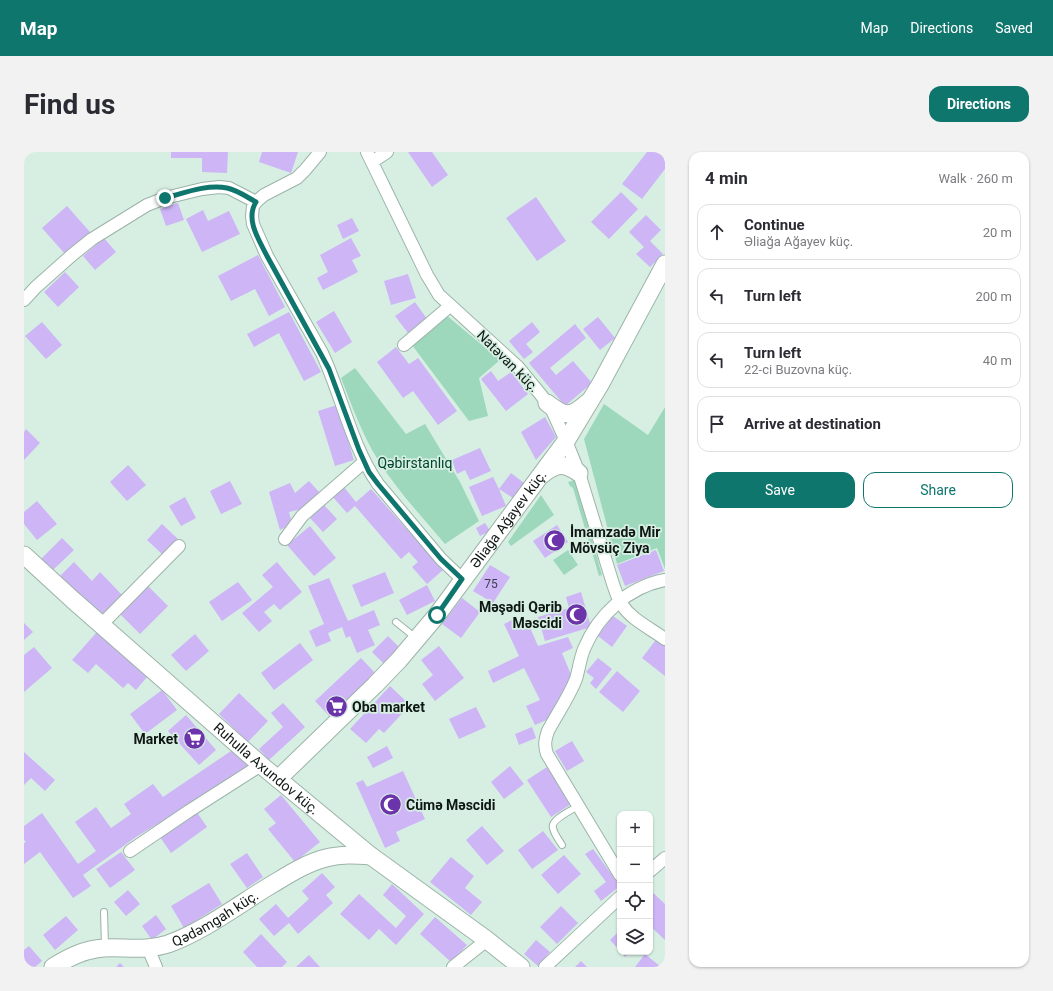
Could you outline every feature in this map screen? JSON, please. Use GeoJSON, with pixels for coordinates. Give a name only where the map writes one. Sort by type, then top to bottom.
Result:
{"type":"FeatureCollection","features":[{"type":"Feature","properties":{"kind":"street"},"geometry":{"type":"LineString","coordinates":[[320,152],[297,178],[264,195],[256,202],[253,206],[253,224],[267,256],[329,369],[364,462],[378,484],[441,559],[462,579]]}},
{"type":"Feature","properties":{"kind":"street"},"geometry":{"type":"LineString","coordinates":[[370,157],[387,152]]}},
{"type":"Feature","properties":{"kind":"street","name":"Natəvan küç."},"geometry":{"type":"LineString","coordinates":[[370,157],[431,282],[440,295],[450,306],[518,367],[547,403],[557,420],[578,473],[613,584],[622,606],[633,617],[665,638]]}},
{"type":"Feature","properties":{"kind":"street"},"geometry":{"type":"LineString","coordinates":[[24,300],[36,287],[72,255],[92,240],[147,205],[165,198],[202,189],[219,187],[229,188],[256,202]]}},
{"type":"Feature","properties":{"kind":"street","name":"Əliağa Ağayev küç."},"geometry":{"type":"LineString","coordinates":[[278,779],[375,685],[417,639],[566,441],[591,399],[665,264]]}},
{"type":"Feature","properties":{"kind":"street"},"geometry":{"type":"LineString","coordinates":[[404,346],[450,306]]}},
{"type":"Feature","properties":{"kind":"street"},"geometry":{"type":"LineString","coordinates":[[547,403],[558,411],[566,414],[579,410],[591,399]]}},
{"type":"Feature","properties":{"kind":"street"},"geometry":{"type":"LineString","coordinates":[[285,539],[302,516],[364,462]]}},
{"type":"Feature","properties":{"kind":"street"},"geometry":{"type":"LineString","coordinates":[[539,476],[560,465],[571,467],[578,473]]}},
{"type":"Feature","properties":{"kind":"street"},"geometry":{"type":"LineString","coordinates":[[101,625],[179,546]]}},
{"type":"Feature","properties":{"kind":"street","name":"Ruhulla Axundov küç."},"geometry":{"type":"LineString","coordinates":[[24,555],[101,625],[261,765],[371,856],[487,940],[521,967]]}},
{"type":"Feature","properties":{"kind":"street"},"geometry":{"type":"LineString","coordinates":[[617,870],[547,754],[544,746],[545,739],[575,680],[589,640],[606,614],[619,600],[650,584],[665,580]]}},
{"type":"Feature","properties":{"kind":"street"},"geometry":{"type":"LineString","coordinates":[[130,851],[261,765]]}},
{"type":"Feature","properties":{"kind":"street"},"geometry":{"type":"LineString","coordinates":[[326,858],[332,853],[336,842],[335,826]]}},
{"type":"Feature","properties":{"kind":"street","name":"Qədəmgah küç."},"geometry":{"type":"LineString","coordinates":[[54,967],[77,954],[90,950],[105,948],[148,948],[166,944],[183,938],[198,930],[289,874],[309,864],[326,858],[347,855],[371,856]]}},
{"type":"Feature","properties":{"kind":"street"},"geometry":{"type":"LineString","coordinates":[[653,868],[665,858]]}},
{"type":"Feature","properties":{"kind":"street"},"geometry":{"type":"LineString","coordinates":[[546,967],[617,900]]}},
{"type":"Feature","properties":{"kind":"street"},"geometry":{"type":"LineString","coordinates":[[453,967],[487,940]]}},
{"type":"Feature","properties":{"kind":"street"},"geometry":{"type":"LineString","coordinates":[[148,948],[156,967]]}},
{"type":"Feature","properties":{"kind":"lane"},"geometry":{"type":"LineString","coordinates":[[396,622],[417,639]]}},
{"type":"Feature","properties":{"kind":"lane"},"geometry":{"type":"LineString","coordinates":[[562,845],[553,828],[553,824],[556,820],[578,806]]}},
{"type":"Feature","properties":{"kind":"lane"},"geometry":{"type":"LineString","coordinates":[[104,912],[105,948]]}},
{"type":"Feature","properties":{"kind":"green space","name":"Qəbirstanlıq"},"geometry":{"type":"Polygon","coordinates":[[[446,315],[500,360],[479,378],[488,416],[469,421],[412,345],[446,315]]]}},
{"type":"Feature","properties":{"kind":"green space","name":"Qəbirstanlıq"},"geometry":{"type":"Polygon","coordinates":[[[355,368],[406,434],[425,424],[460,482],[479,521],[445,544],[393,482],[367,440],[341,378],[355,368]]]}},
{"type":"Feature","properties":{"kind":"green space"},"geometry":{"type":"Polygon","coordinates":[[[604,404],[648,435],[665,407],[665,569],[657,548],[617,564],[584,439],[604,404]]]}},
{"type":"Feature","properties":{"kind":"green space"},"geometry":{"type":"Polygon","coordinates":[[[575,480],[602,575],[599,576],[573,488],[568,482],[575,480]]]}},
{"type":"Feature","properties":{"kind":"green space"},"geometry":{"type":"Polygon","coordinates":[[[541,495],[554,515],[511,546],[508,542],[541,495]]]}},
{"type":"Feature","properties":{"kind":"green space"},"geometry":{"type":"Polygon","coordinates":[[[568,550],[578,565],[564,575],[553,560],[568,550]]]}},
{"type":"Feature","properties":{"kind":"building"},"geometry":{"type":"Polygon","coordinates":[[[171,152],[228,152],[227,173],[202,172],[202,158],[171,158],[171,152]]]}},
{"type":"Feature","properties":{"kind":"building"},"geometry":{"type":"Polygon","coordinates":[[[262,152],[298,152],[291,173],[259,162],[262,152]]]}},
{"type":"Feature","properties":{"kind":"building"},"geometry":{"type":"Polygon","coordinates":[[[408,152],[432,152],[448,175],[432,187],[408,152]]]}},
{"type":"Feature","properties":{"kind":"building"},"geometry":{"type":"Polygon","coordinates":[[[647,152],[665,152],[665,169],[642,199],[622,184],[647,152]]]}},
{"type":"Feature","properties":{"kind":"building"},"geometry":{"type":"Polygon","coordinates":[[[621,192],[638,209],[609,239],[591,222],[621,192]]]}},
{"type":"Feature","properties":{"kind":"building"},"geometry":{"type":"Polygon","coordinates":[[[536,197],[566,241],[537,261],[506,218],[536,197]]]}},
{"type":"Feature","properties":{"kind":"building"},"geometry":{"type":"Polygon","coordinates":[[[178,203],[184,220],[166,226],[160,209],[178,203]]]}},
{"type":"Feature","properties":{"kind":"building"},"geometry":{"type":"Polygon","coordinates":[[[67,206],[90,232],[65,254],[42,228],[67,206]]]}},
{"type":"Feature","properties":{"kind":"building"},"geometry":{"type":"Polygon","coordinates":[[[203,210],[208,221],[229,211],[240,234],[202,252],[186,219],[203,210]]]}},
{"type":"Feature","properties":{"kind":"building"},"geometry":{"type":"Polygon","coordinates":[[[646,215],[661,230],[650,241],[663,254],[650,267],[636,254],[644,247],[629,232],[646,215]]]}},
{"type":"Feature","properties":{"kind":"building"},"geometry":{"type":"Polygon","coordinates":[[[352,218],[359,231],[343,239],[337,225],[352,218]]]}},
{"type":"Feature","properties":{"kind":"building"},"geometry":{"type":"Polygon","coordinates":[[[104,238],[116,252],[95,270],[83,256],[104,238]]]}},
{"type":"Feature","properties":{"kind":"building"},"geometry":{"type":"Polygon","coordinates":[[[351,238],[361,256],[352,260],[358,272],[323,290],[317,278],[328,272],[320,255],[351,238]]]}},
{"type":"Feature","properties":{"kind":"building"},"geometry":{"type":"Polygon","coordinates":[[[258,255],[285,307],[269,316],[255,289],[231,301],[218,276],[258,255]]]}},
{"type":"Feature","properties":{"kind":"building"},"geometry":{"type":"Polygon","coordinates":[[[65,272],[79,287],[58,307],[44,292],[65,272]]]}},
{"type":"Feature","properties":{"kind":"building"},"geometry":{"type":"Polygon","coordinates":[[[408,274],[416,298],[391,305],[384,281],[408,274]]]}},
{"type":"Feature","properties":{"kind":"building"},"geometry":{"type":"Polygon","coordinates":[[[415,302],[427,319],[408,333],[395,316],[415,302]]]}},
{"type":"Feature","properties":{"kind":"building"},"geometry":{"type":"Polygon","coordinates":[[[334,311],[352,342],[335,353],[316,322],[334,311]]]}},
{"type":"Feature","properties":{"kind":"building"},"geometry":{"type":"Polygon","coordinates":[[[289,312],[321,372],[304,381],[279,333],[254,347],[247,334],[289,312]]]}},
{"type":"Feature","properties":{"kind":"building"},"geometry":{"type":"Polygon","coordinates":[[[598,317],[615,338],[600,350],[583,329],[598,317]]]}},
{"type":"Feature","properties":{"kind":"building"},"geometry":{"type":"Polygon","coordinates":[[[42,322],[62,345],[46,359],[25,336],[42,322]]]}},
{"type":"Feature","properties":{"kind":"building"},"geometry":{"type":"Polygon","coordinates":[[[532,322],[540,332],[526,344],[533,352],[524,359],[509,341],[532,322]]]}},
{"type":"Feature","properties":{"kind":"building"},"geometry":{"type":"Polygon","coordinates":[[[575,324],[586,338],[550,368],[556,375],[573,361],[592,383],[565,406],[529,363],[575,324]]]}},
{"type":"Feature","properties":{"kind":"building"},"geometry":{"type":"Polygon","coordinates":[[[396,347],[409,364],[418,358],[457,411],[438,425],[413,391],[403,398],[377,362],[396,347]]]}},
{"type":"Feature","properties":{"kind":"building"},"geometry":{"type":"Polygon","coordinates":[[[491,371],[498,381],[511,372],[528,394],[506,411],[481,379],[491,371]]]}},
{"type":"Feature","properties":{"kind":"building"},"geometry":{"type":"Polygon","coordinates":[[[337,405],[354,460],[335,466],[318,411],[337,405]]]}},
{"type":"Feature","properties":{"kind":"building"},"geometry":{"type":"Polygon","coordinates":[[[545,417],[556,437],[536,460],[521,432],[545,417]]]}},
{"type":"Feature","properties":{"kind":"building"},"geometry":{"type":"Polygon","coordinates":[[[26,429],[40,443],[24,460],[24,432],[26,429]]]}},
{"type":"Feature","properties":{"kind":"building"},"geometry":{"type":"Polygon","coordinates":[[[480,448],[491,471],[470,480],[465,470],[457,474],[452,460],[480,448]]]}},
{"type":"Feature","properties":{"kind":"building"},"geometry":{"type":"Polygon","coordinates":[[[128,465],[146,485],[127,501],[110,482],[128,465]]]}},
{"type":"Feature","properties":{"kind":"building"},"geometry":{"type":"Polygon","coordinates":[[[511,473],[524,483],[513,498],[499,489],[511,473]]]}},
{"type":"Feature","properties":{"kind":"building"},"geometry":{"type":"Polygon","coordinates":[[[493,477],[506,506],[482,516],[469,487],[493,477]]]}},
{"type":"Feature","properties":{"kind":"building"},"geometry":{"type":"Polygon","coordinates":[[[230,481],[242,504],[221,514],[210,491],[230,481]]]}},
{"type":"Feature","properties":{"kind":"building"},"geometry":{"type":"Polygon","coordinates":[[[309,481],[320,493],[302,509],[289,512],[292,524],[280,530],[269,492],[290,483],[295,493],[309,481]]]}},
{"type":"Feature","properties":{"kind":"building"},"geometry":{"type":"Polygon","coordinates":[[[343,486],[356,502],[371,489],[443,570],[427,584],[412,567],[418,562],[409,552],[401,559],[355,506],[347,513],[332,496],[343,486]]]}},
{"type":"Feature","properties":{"kind":"building"},"geometry":{"type":"Polygon","coordinates":[[[185,497],[196,518],[181,526],[169,506],[185,497]]]}},
{"type":"Feature","properties":{"kind":"building"},"geometry":{"type":"Polygon","coordinates":[[[37,501],[57,524],[37,540],[24,524],[24,512],[37,501]]]}},
{"type":"Feature","properties":{"kind":"building"},"geometry":{"type":"Polygon","coordinates":[[[324,505],[337,519],[323,532],[310,518],[324,505]]]}},
{"type":"Feature","properties":{"kind":"building"},"geometry":{"type":"Polygon","coordinates":[[[485,523],[490,531],[480,536],[476,528],[485,523]]]}},
{"type":"Feature","properties":{"kind":"building"},"geometry":{"type":"Polygon","coordinates":[[[162,524],[178,539],[163,555],[147,540],[162,524]]]}},
{"type":"Feature","properties":{"kind":"building"},"geometry":{"type":"Polygon","coordinates":[[[557,525],[568,542],[545,558],[533,541],[557,525]]]}},
{"type":"Feature","properties":{"kind":"building"},"geometry":{"type":"Polygon","coordinates":[[[310,526],[336,558],[314,576],[287,545],[310,526]]]}},
{"type":"Feature","properties":{"kind":"building"},"geometry":{"type":"Polygon","coordinates":[[[62,538],[74,550],[53,570],[41,559],[62,538]]]}},
{"type":"Feature","properties":{"kind":"building"},"geometry":{"type":"Polygon","coordinates":[[[656,550],[664,571],[625,586],[617,565],[656,550]]]}},
{"type":"Feature","properties":{"kind":"building"},"geometry":{"type":"Polygon","coordinates":[[[74,562],[92,581],[100,572],[123,596],[101,618],[60,576],[74,562]]]}},
{"type":"Feature","properties":{"kind":"building"},"geometry":{"type":"Polygon","coordinates":[[[277,562],[302,592],[280,610],[274,604],[264,612],[272,621],[259,632],[242,613],[273,587],[262,575],[277,562]]]}},
{"type":"Feature","properties":{"kind":"building"},"geometry":{"type":"Polygon","coordinates":[[[490,565],[510,577],[493,603],[473,591],[490,565]]]}},
{"type":"Feature","properties":{"kind":"building"},"geometry":{"type":"Polygon","coordinates":[[[385,572],[394,593],[361,607],[352,585],[385,572]]]}},
{"type":"Feature","properties":{"kind":"building"},"geometry":{"type":"Polygon","coordinates":[[[329,578],[348,621],[374,610],[380,625],[368,630],[375,645],[357,653],[350,636],[346,638],[342,627],[328,633],[331,641],[316,647],[309,631],[324,624],[308,586],[329,578]]]}},
{"type":"Feature","properties":{"kind":"building"},"geometry":{"type":"Polygon","coordinates":[[[238,582],[252,600],[222,621],[209,602],[238,582]]]}},
{"type":"Feature","properties":{"kind":"building"},"geometry":{"type":"Polygon","coordinates":[[[147,585],[168,606],[140,634],[119,613],[147,585]]]}},
{"type":"Feature","properties":{"kind":"building"},"geometry":{"type":"Polygon","coordinates":[[[427,585],[435,601],[407,615],[399,600],[427,585]]]}},
{"type":"Feature","properties":{"kind":"building"},"geometry":{"type":"Polygon","coordinates":[[[581,592],[591,627],[545,641],[538,617],[569,608],[566,597],[581,592]]]}},
{"type":"Feature","properties":{"kind":"building"},"geometry":{"type":"Polygon","coordinates":[[[462,598],[480,612],[461,638],[442,624],[462,598]]]}},
{"type":"Feature","properties":{"kind":"building"},"geometry":{"type":"Polygon","coordinates":[[[613,616],[627,626],[612,647],[598,636],[613,616]]]}},
{"type":"Feature","properties":{"kind":"building"},"geometry":{"type":"Polygon","coordinates":[[[516,618],[528,623],[538,646],[568,637],[573,648],[562,653],[572,677],[549,719],[535,725],[526,706],[540,700],[524,668],[493,683],[488,671],[519,656],[504,624],[516,618]]]}},
{"type":"Feature","properties":{"kind":"building"},"geometry":{"type":"Polygon","coordinates":[[[24,623],[33,632],[24,640],[24,623]]]}},
{"type":"Feature","properties":{"kind":"building"},"geometry":{"type":"Polygon","coordinates":[[[97,632],[147,677],[136,690],[128,683],[123,688],[96,664],[88,673],[72,660],[97,632]]]}},
{"type":"Feature","properties":{"kind":"building"},"geometry":{"type":"Polygon","coordinates":[[[195,634],[209,651],[186,671],[171,655],[195,634]]]}},
{"type":"Feature","properties":{"kind":"building"},"geometry":{"type":"Polygon","coordinates":[[[388,636],[402,650],[386,666],[372,652],[388,636]]]}},
{"type":"Feature","properties":{"kind":"building"},"geometry":{"type":"Polygon","coordinates":[[[658,637],[665,643],[665,676],[642,658],[658,637]]]}},
{"type":"Feature","properties":{"kind":"building"},"geometry":{"type":"Polygon","coordinates":[[[300,643],[313,660],[274,690],[261,673],[300,643]]]}},
{"type":"Feature","properties":{"kind":"building"},"geometry":{"type":"Polygon","coordinates":[[[439,646],[464,678],[435,701],[422,684],[433,675],[421,660],[439,646]]]}},
{"type":"Feature","properties":{"kind":"building"},"geometry":{"type":"Polygon","coordinates":[[[34,647],[52,668],[24,692],[24,655],[34,647]]]}},
{"type":"Feature","properties":{"kind":"building"},"geometry":{"type":"Polygon","coordinates":[[[361,658],[377,675],[331,718],[315,701],[361,658]]]}},
{"type":"Feature","properties":{"kind":"building"},"geometry":{"type":"Polygon","coordinates":[[[598,658],[612,669],[596,689],[590,683],[594,678],[586,672],[598,658]]]}},
{"type":"Feature","properties":{"kind":"building"},"geometry":{"type":"Polygon","coordinates":[[[617,671],[640,691],[623,712],[599,692],[617,671]]]}},
{"type":"Feature","properties":{"kind":"building"},"geometry":{"type":"Polygon","coordinates":[[[390,686],[410,705],[384,733],[379,729],[366,743],[350,729],[390,686]]]}},
{"type":"Feature","properties":{"kind":"building"},"geometry":{"type":"Polygon","coordinates":[[[162,690],[177,710],[145,734],[130,714],[162,690]]]}},
{"type":"Feature","properties":{"kind":"building"},"geometry":{"type":"Polygon","coordinates":[[[239,693],[268,721],[248,742],[219,714],[239,693]]]}},
{"type":"Feature","properties":{"kind":"building"},"geometry":{"type":"Polygon","coordinates":[[[283,703],[305,727],[269,760],[259,749],[283,727],[271,713],[283,703]]]}},
{"type":"Feature","properties":{"kind":"building"},"geometry":{"type":"Polygon","coordinates":[[[476,707],[486,727],[459,739],[449,719],[476,707]]]}},
{"type":"Feature","properties":{"kind":"building"},"geometry":{"type":"Polygon","coordinates":[[[186,715],[216,750],[199,765],[168,731],[186,715]]]}},
{"type":"Feature","properties":{"kind":"building"},"geometry":{"type":"Polygon","coordinates":[[[532,727],[536,738],[519,745],[515,734],[532,727]]]}},
{"type":"Feature","properties":{"kind":"building"},"geometry":{"type":"Polygon","coordinates":[[[572,741],[584,761],[567,771],[555,751],[572,741]]]}},
{"type":"Feature","properties":{"kind":"building"},"geometry":{"type":"Polygon","coordinates":[[[387,746],[393,758],[373,768],[367,757],[387,746]]]}},
{"type":"Feature","properties":{"kind":"building"},"geometry":{"type":"Polygon","coordinates":[[[234,749],[250,763],[243,772],[136,837],[83,875],[91,886],[73,898],[40,852],[24,864],[24,843],[26,842],[24,840],[24,826],[42,813],[78,864],[96,851],[75,822],[96,807],[111,828],[131,814],[124,804],[153,784],[163,797],[234,749]]]}},
{"type":"Feature","properties":{"kind":"building"},"geometry":{"type":"Polygon","coordinates":[[[24,752],[55,780],[45,791],[31,778],[24,785],[24,752]]]}},
{"type":"Feature","properties":{"kind":"building"},"geometry":{"type":"Polygon","coordinates":[[[510,766],[524,784],[504,799],[491,782],[510,766]]]}},
{"type":"Feature","properties":{"kind":"building"},"geometry":{"type":"Polygon","coordinates":[[[547,767],[571,804],[551,817],[527,780],[547,767]]]}},
{"type":"Feature","properties":{"kind":"building"},"geometry":{"type":"Polygon","coordinates":[[[403,771],[425,819],[396,832],[400,841],[385,848],[356,783],[363,780],[367,787],[403,771]]]}},
{"type":"Feature","properties":{"kind":"building"},"geometry":{"type":"Polygon","coordinates":[[[281,795],[320,842],[295,862],[268,829],[276,823],[264,809],[281,795]]]}},
{"type":"Feature","properties":{"kind":"building"},"geometry":{"type":"Polygon","coordinates":[[[196,811],[207,827],[171,853],[160,837],[196,811]]]}},
{"type":"Feature","properties":{"kind":"building"},"geometry":{"type":"Polygon","coordinates":[[[482,826],[504,851],[487,865],[466,840],[482,826]]]}},
{"type":"Feature","properties":{"kind":"building"},"geometry":{"type":"Polygon","coordinates":[[[543,831],[558,850],[532,869],[518,850],[543,831]]]}},
{"type":"Feature","properties":{"kind":"building"},"geometry":{"type":"Polygon","coordinates":[[[593,849],[617,882],[617,888],[601,901],[594,891],[606,882],[585,854],[593,849]]]}},
{"type":"Feature","properties":{"kind":"building"},"geometry":{"type":"Polygon","coordinates":[[[121,852],[135,870],[110,888],[96,869],[121,852]]]}},
{"type":"Feature","properties":{"kind":"building"},"geometry":{"type":"Polygon","coordinates":[[[247,853],[263,877],[247,888],[230,864],[247,853]]]}},
{"type":"Feature","properties":{"kind":"building"},"geometry":{"type":"Polygon","coordinates":[[[564,855],[581,874],[558,894],[541,875],[564,855]]]}},
{"type":"Feature","properties":{"kind":"building"},"geometry":{"type":"Polygon","coordinates":[[[451,857],[474,876],[465,888],[482,902],[471,915],[430,882],[451,857]]]}},
{"type":"Feature","properties":{"kind":"building"},"geometry":{"type":"Polygon","coordinates":[[[322,873],[335,887],[326,895],[333,903],[298,934],[289,923],[274,936],[259,919],[276,904],[288,918],[309,899],[302,891],[322,873]]]}},
{"type":"Feature","properties":{"kind":"building"},"geometry":{"type":"Polygon","coordinates":[[[209,883],[222,904],[184,928],[171,906],[209,883]]]}},
{"type":"Feature","properties":{"kind":"building"},"geometry":{"type":"Polygon","coordinates":[[[392,884],[424,914],[396,945],[379,929],[369,940],[340,914],[359,894],[396,928],[406,916],[383,895],[392,884]]]}},
{"type":"Feature","properties":{"kind":"building"},"geometry":{"type":"Polygon","coordinates":[[[128,890],[140,904],[126,916],[114,902],[128,890]]]}},
{"type":"Feature","properties":{"kind":"building"},"geometry":{"type":"Polygon","coordinates":[[[653,893],[665,904],[665,940],[653,929],[653,893]]]}},
{"type":"Feature","properties":{"kind":"building"},"geometry":{"type":"Polygon","coordinates":[[[561,906],[578,923],[557,944],[540,927],[561,906]]]}},
{"type":"Feature","properties":{"kind":"building"},"geometry":{"type":"Polygon","coordinates":[[[156,915],[166,929],[152,940],[142,926],[156,915]]]}},
{"type":"Feature","properties":{"kind":"building"},"geometry":{"type":"Polygon","coordinates":[[[66,916],[78,930],[55,950],[43,935],[66,916]]]}},
{"type":"Feature","properties":{"kind":"building"},"geometry":{"type":"Polygon","coordinates":[[[435,917],[467,945],[451,962],[420,934],[435,917]]]}},
{"type":"Feature","properties":{"kind":"building"},"geometry":{"type":"Polygon","coordinates":[[[617,933],[617,948],[610,940],[617,933]]]}},
{"type":"Feature","properties":{"kind":"building"},"geometry":{"type":"Polygon","coordinates":[[[261,934],[287,962],[282,967],[257,967],[243,952],[261,934]]]}},
{"type":"Feature","properties":{"kind":"building"},"geometry":{"type":"Polygon","coordinates":[[[536,940],[550,952],[538,966],[524,954],[536,940]]]}},
{"type":"Feature","properties":{"kind":"building"},"geometry":{"type":"Polygon","coordinates":[[[29,946],[42,961],[35,967],[25,967],[24,965],[24,950],[29,946]]]}},
{"type":"Feature","properties":{"kind":"building"},"geometry":{"type":"Polygon","coordinates":[[[309,955],[320,967],[296,967],[309,955]]]}},
{"type":"Feature","properties":{"kind":"building"},"geometry":{"type":"Polygon","coordinates":[[[644,955],[646,955],[661,967],[635,967],[644,955]]]}},
{"type":"Feature","properties":{"kind":"building"},"geometry":{"type":"Polygon","coordinates":[[[581,961],[587,967],[575,967],[581,961]]]}},
{"type":"Feature","properties":{"kind":"building"},"geometry":{"type":"Polygon","coordinates":[[[120,963],[124,967],[116,967],[120,963]]]}},
{"type":"Feature","properties":{"kind":"place","name":"İmamzadə Mir Mövsüç Ziya"},"geometry":{"type":"Point","coordinates":[554,540]}},
{"type":"Feature","properties":{"kind":"place","name":"Məşədi Qərib Məscidi"},"geometry":{"type":"Point","coordinates":[577,615]}},
{"type":"Feature","properties":{"kind":"place","name":"Oba market"},"geometry":{"type":"Point","coordinates":[336,707]}},
{"type":"Feature","properties":{"kind":"place","name":"Market"},"geometry":{"type":"Point","coordinates":[194,739]}},
{"type":"Feature","properties":{"kind":"place","name":"Cümə Məscidi"},"geometry":{"type":"Point","coordinates":[391,805]}},
{"type":"Feature","properties":{"kind":"route"},"geometry":{"type":"LineString","coordinates":[[165,198],[202,189],[219,187],[229,188],[256,202],[253,206],[252,216],[253,224],[258,237],[267,256],[322,353],[359,450],[369,472],[441,559],[462,579],[437,615]]}}]}
